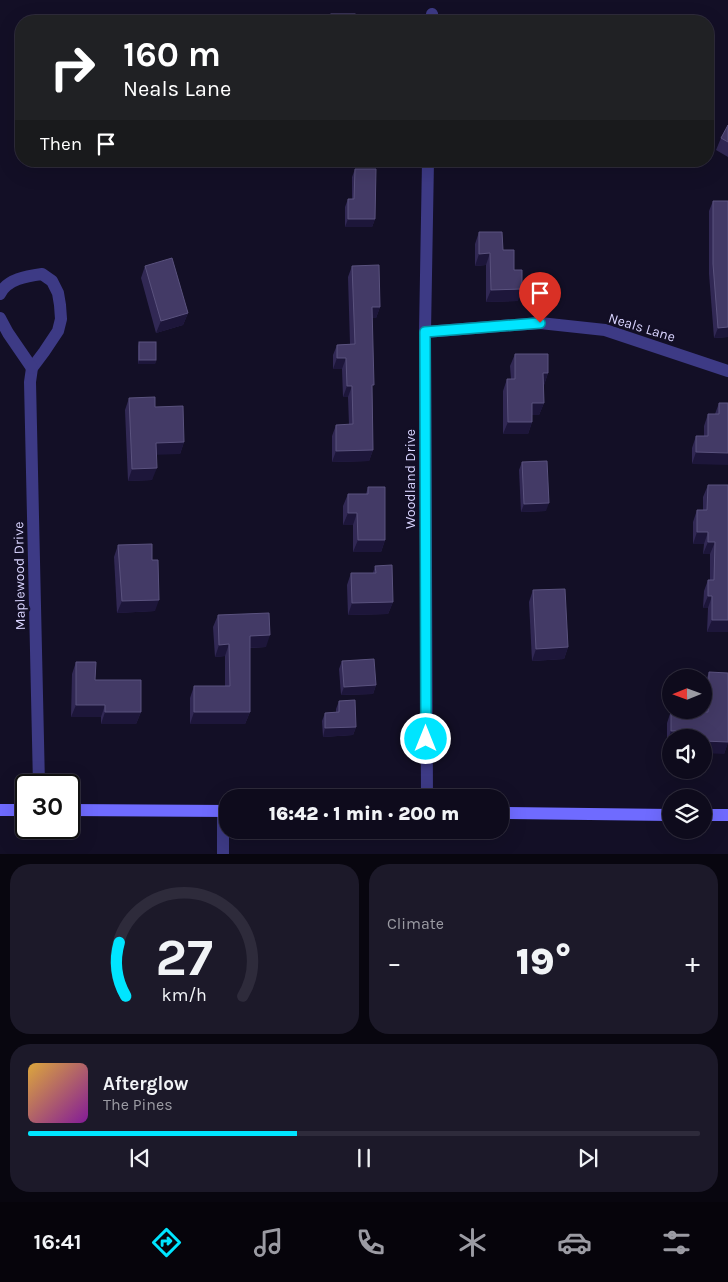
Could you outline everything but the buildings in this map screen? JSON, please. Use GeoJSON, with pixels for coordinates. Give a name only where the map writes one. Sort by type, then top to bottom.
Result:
{"type":"FeatureCollection","features":[{"type":"Feature","properties":{"kind":"street","name":"Woodland Drive"},"geometry":{"type":"LineString","coordinates":[[427,789],[425,332],[428,167]]}},
{"type":"Feature","properties":{"kind":"street"},"geometry":{"type":"LineString","coordinates":[[0,294],[12,282],[26,276],[42,274],[52,281],[58,293],[61,319],[58,331],[32,368],[0,318]]}},
{"type":"Feature","properties":{"kind":"street","name":"Neals Lane"},"geometry":{"type":"LineString","coordinates":[[425,332],[540,323],[605,330],[728,371]]}},
{"type":"Feature","properties":{"kind":"street","name":"Maplewood Drive"},"geometry":{"type":"LineString","coordinates":[[32,368],[30,382],[39,774]]}},
{"type":"Feature","properties":{"kind":"street"},"geometry":{"type":"LineString","coordinates":[[0,810],[15,810]]}},
{"type":"Feature","properties":{"kind":"street"},"geometry":{"type":"LineString","coordinates":[[80,810],[219,811]]}},
{"type":"Feature","properties":{"kind":"street"},"geometry":{"type":"LineString","coordinates":[[509,814],[662,815]]}},
{"type":"Feature","properties":{"kind":"street"},"geometry":{"type":"LineString","coordinates":[[712,815],[728,815]]}},
{"type":"Feature","properties":{"kind":"street"},"geometry":{"type":"LineString","coordinates":[[223,854],[224,839]]}},
{"type":"Feature","properties":{"kind":"route"},"geometry":{"type":"LineString","coordinates":[[426,739],[425,332],[540,323]]}}]}
